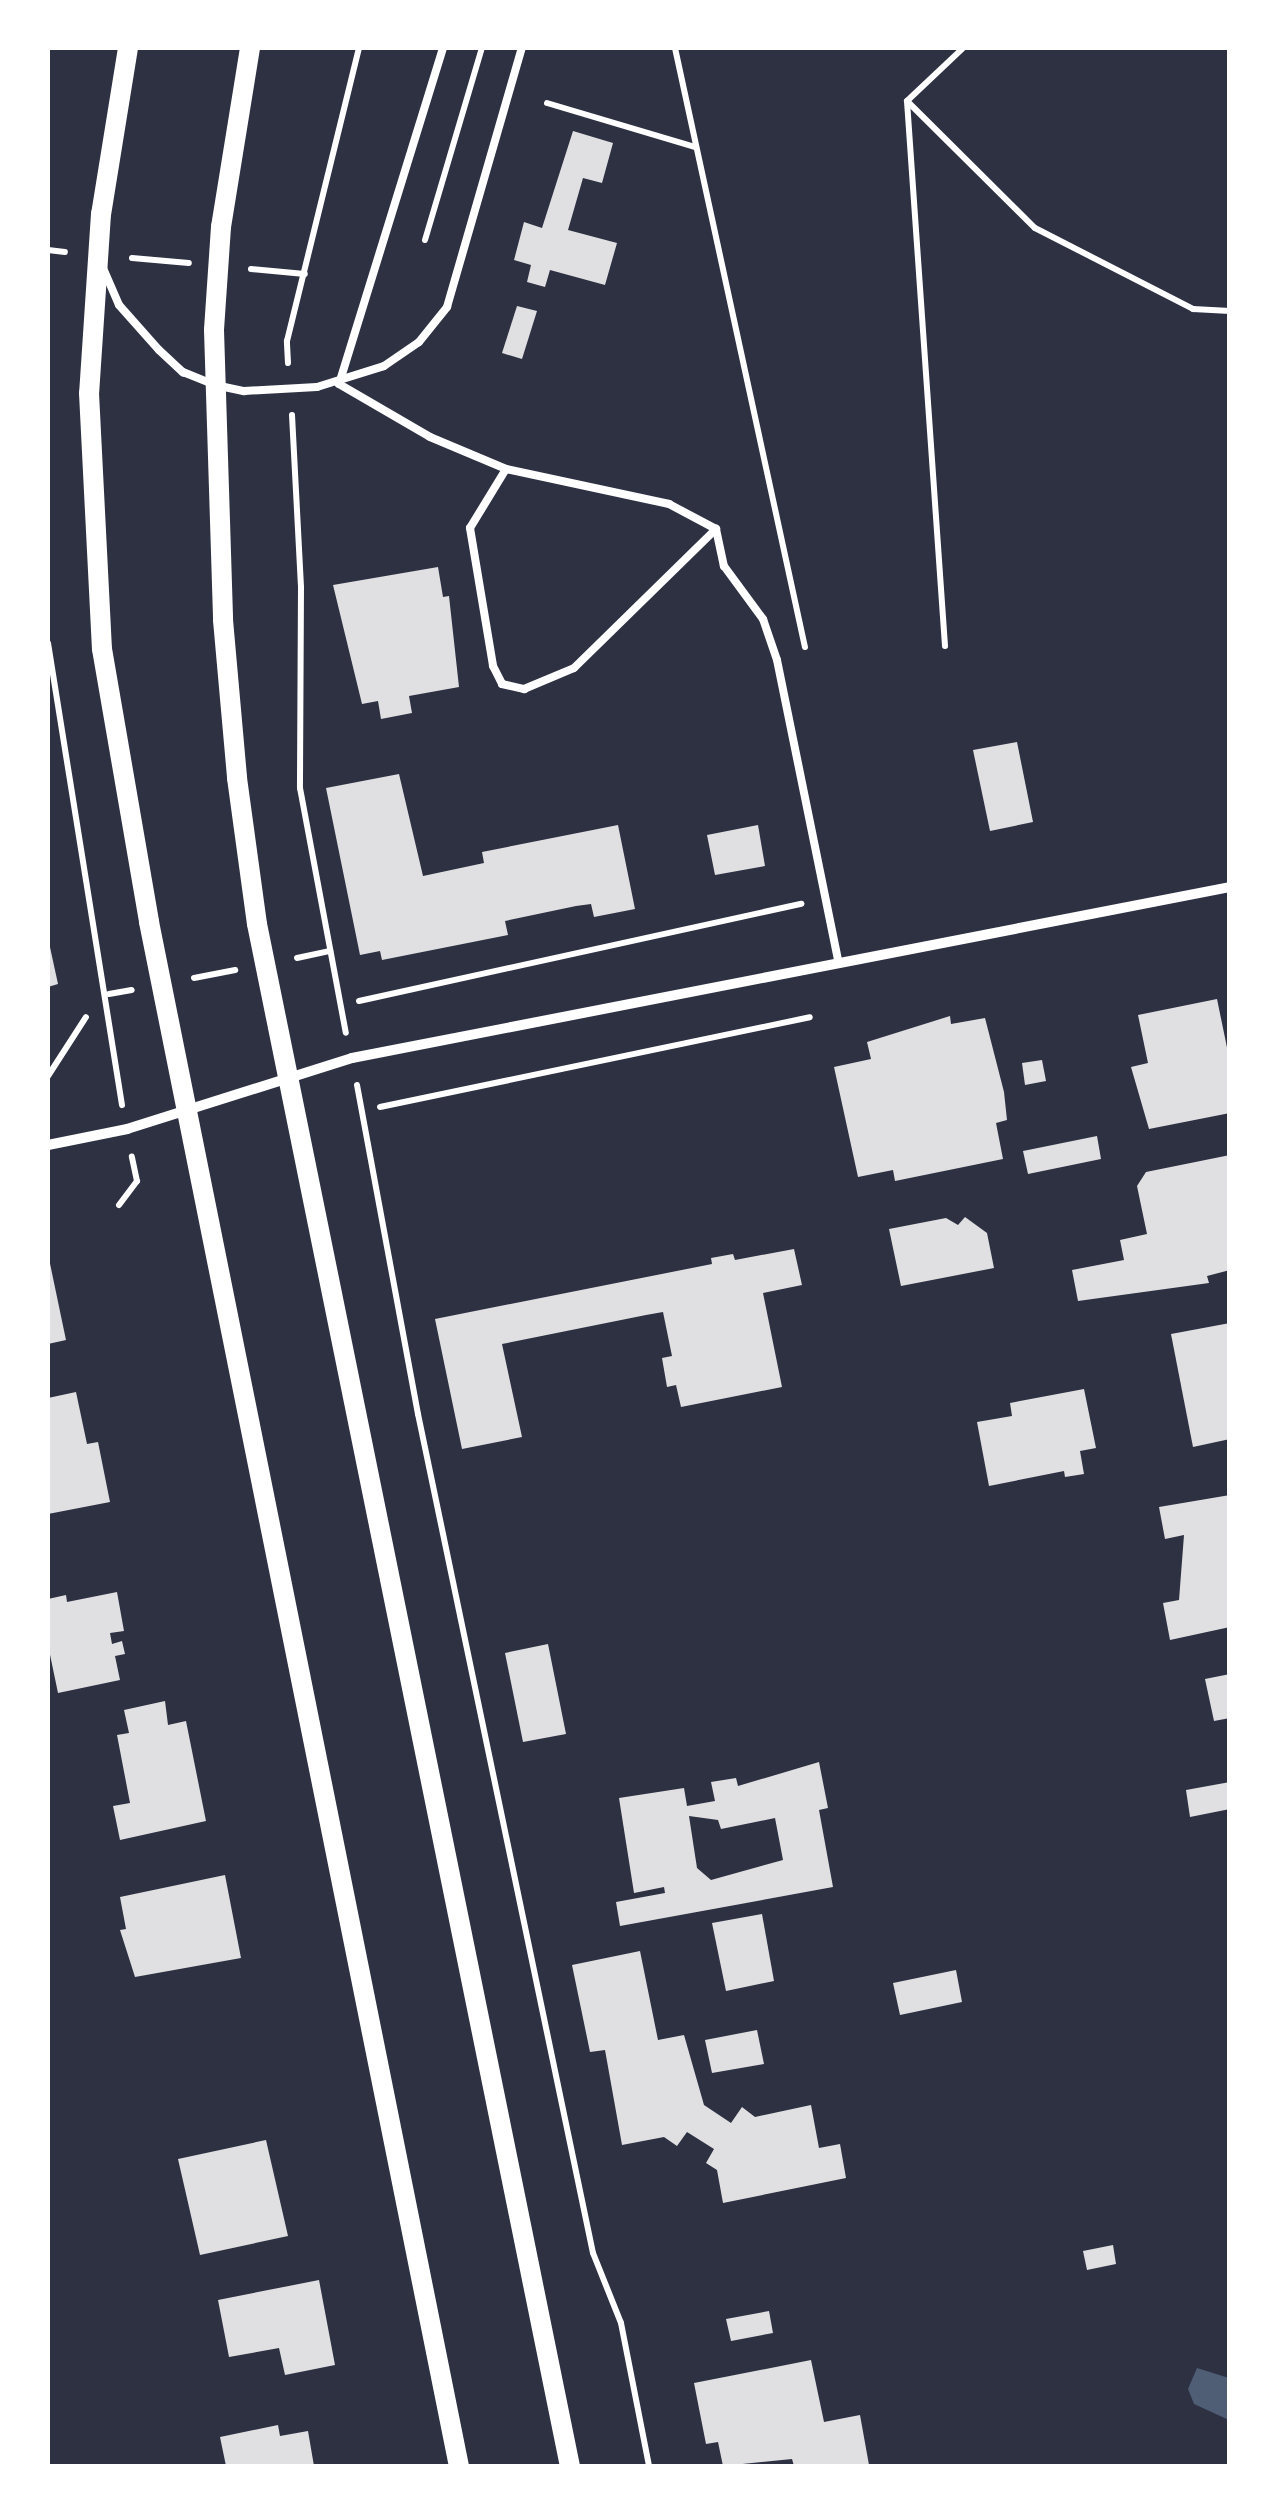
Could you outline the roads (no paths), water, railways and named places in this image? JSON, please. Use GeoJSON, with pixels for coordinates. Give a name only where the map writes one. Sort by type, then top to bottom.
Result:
{"type":"FeatureCollection","features":[{"type":"Feature","properties":{"kind":"main road"},"geometry":{"type":"LineString","coordinates":[[128,48],[97,254],[90,488],[102,649],[187,1110],[460,2466]]}},
{"type":"Feature","properties":{"kind":"main road"},"geometry":{"type":"LineString","coordinates":[[250,48],[217,266],[215,385],[237,778],[288,1078],[570,2466]]}},
{"type":"Feature","properties":{"kind":"street"},"geometry":{"type":"LineString","coordinates":[[48,1145],[187,1110],[385,1051],[838,958],[1230,886]]}},
{"type":"Feature","properties":{"kind":"lane"},"geometry":{"type":"LineString","coordinates":[[340,384],[442,48]]}},
{"type":"Feature","properties":{"kind":"lane"},"geometry":{"type":"LineString","coordinates":[[97,254],[119,305],[183,372],[244,391],[340,384],[419,342],[447,307],[522,48]]}},
{"type":"Feature","properties":{"kind":"lane"},"geometry":{"type":"LineString","coordinates":[[340,384],[430,437],[506,469],[670,504],[716,529],[724,566],[763,619],[777,660],[838,958]]}},
{"type":"Feature","properties":{"kind":"lane"},"geometry":{"type":"LineString","coordinates":[[506,469],[470,528],[493,666],[502,684],[524,689],[574,668],[716,529]]}},
{"type":"Feature","properties":{"kind":"water"},"geometry":{"type":"Polygon","coordinates":[[[1197,2368],[1229,2378],[1229,2420],[1194,2404],[1188,2389],[1197,2368]]]}}]}
